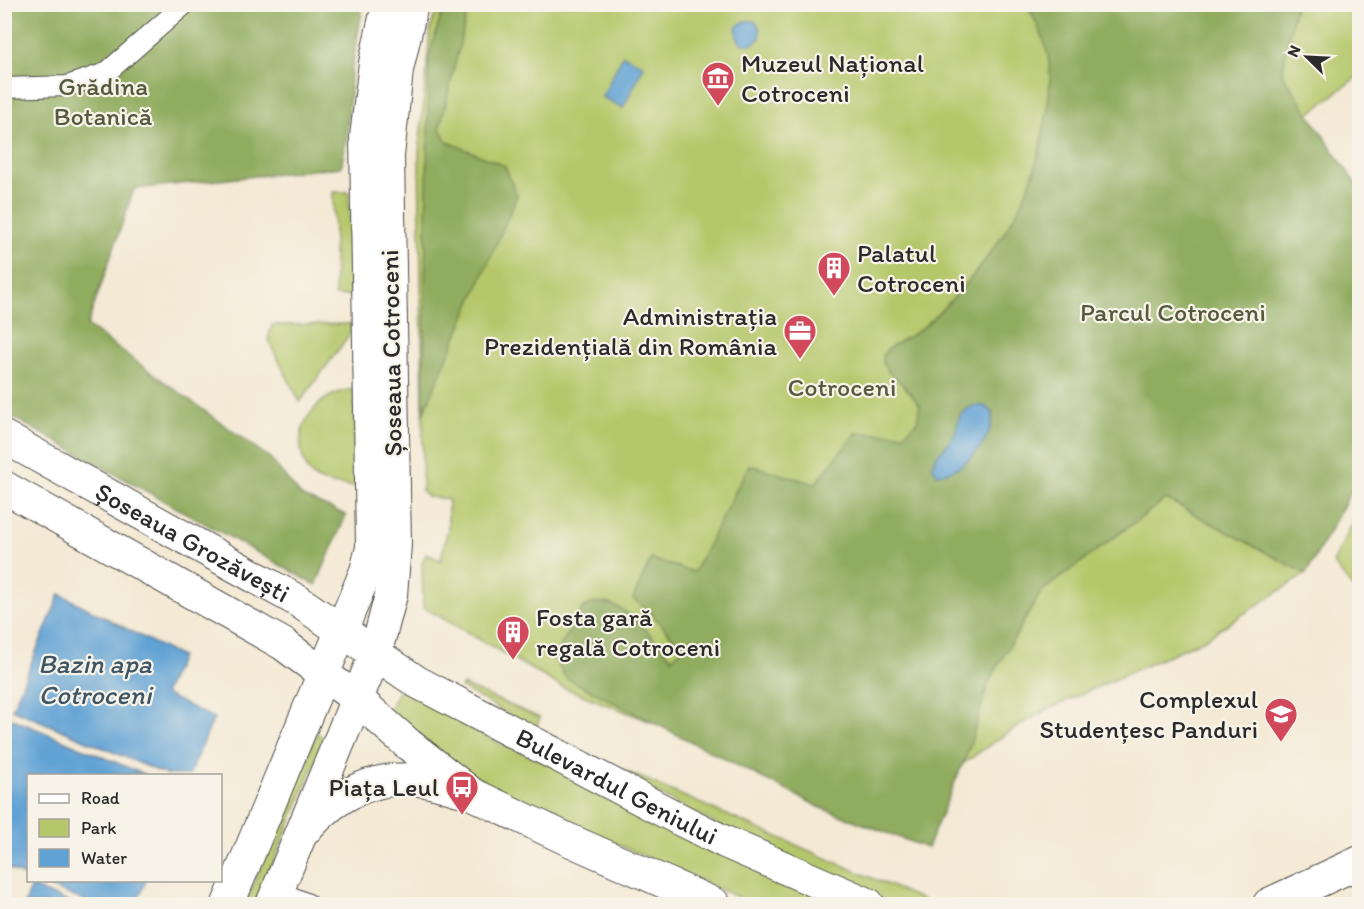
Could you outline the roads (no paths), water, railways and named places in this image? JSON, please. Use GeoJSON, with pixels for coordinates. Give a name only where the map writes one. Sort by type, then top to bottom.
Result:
{"type":"FeatureCollection","features":[{"type":"Feature","properties":{"kind":"main road","name":"Șoseaua Cotroceni"},"geometry":{"type":"LineString","coordinates":[[228,904],[366,571],[372,548],[366,136],[375,63],[388,4]]}},
{"type":"Feature","properties":{"kind":"main road","name":"Șoseaua Cotroceni"},"geometry":{"type":"LineString","coordinates":[[275,898],[375,655],[391,595],[395,545],[389,135],[397,70],[412,4]]}},
{"type":"Feature","properties":{"kind":"main road","name":"Șoseaua Grozăvești"},"geometry":{"type":"LineString","coordinates":[[4,437],[298,601],[375,655]]}},
{"type":"Feature","properties":{"kind":"main road","name":"Șoseaua Grozăvești"},"geometry":{"type":"LineString","coordinates":[[4,487],[283,644],[324,673]]}},
{"type":"Feature","properties":{"kind":"main road","name":"Bulevardul Geniului"},"geometry":{"type":"LineString","coordinates":[[375,655],[417,682],[681,820],[725,842],[868,904]]}},
{"type":"Feature","properties":{"kind":"main road"},"geometry":{"type":"LineString","coordinates":[[324,673],[472,794]]}},
{"type":"Feature","properties":{"kind":"main road"},"geometry":{"type":"LineString","coordinates":[[301,836],[320,814],[348,793],[375,783],[404,779],[418,780],[472,794],[714,904]]}},
{"type":"Feature","properties":{"kind":"main road"},"geometry":{"type":"LineString","coordinates":[[1275,903],[1359,862]]}},
{"type":"Feature","properties":{"kind":"street"},"geometry":{"type":"LineString","coordinates":[[4,88],[67,86],[106,73],[185,4]]}},
{"type":"Feature","properties":{"kind":"street"},"geometry":{"type":"LineString","coordinates":[[275,898],[308,904]]}},
{"type":"Feature","properties":{"kind":"water"},"geometry":{"type":"Polygon","coordinates":[[[745,21],[755,21],[760,29],[760,38],[752,44],[742,44],[737,37],[736,27],[745,21]]]}},
{"type":"Feature","properties":{"kind":"water"},"geometry":{"type":"Polygon","coordinates":[[[623,55],[644,66],[623,108],[602,97],[623,55]]]}},
{"type":"Feature","properties":{"kind":"water"},"geometry":{"type":"Polygon","coordinates":[[[973,406],[985,406],[993,413],[988,434],[967,461],[957,468],[937,474],[932,465],[934,460],[956,432],[962,413],[973,406]]]}},
{"type":"Feature","properties":{"kind":"water","name":"Bazin apa Cotroceni"},"geometry":{"type":"Polygon","coordinates":[[[60,594],[181,657],[164,694],[214,718],[189,774],[165,774],[12,709],[60,594]]]}},
{"type":"Feature","properties":{"kind":"water","name":"Bazin apa Cotroceni"},"geometry":{"type":"Polygon","coordinates":[[[8,717],[144,774],[27,774],[27,878],[5,867],[4,725],[8,717]]]}},
{"type":"Feature","properties":{"kind":"water"},"geometry":{"type":"Polygon","coordinates":[[[37,882],[145,882],[136,904],[92,904],[37,882]]]}},
{"type":"Feature","properties":{"kind":"water"},"geometry":{"type":"Polygon","coordinates":[[[32,887],[73,904],[24,904],[32,887]]]}},
{"type":"Feature","properties":{"kind":"place","name":"Muzeul Național Cotroceni"},"geometry":{"type":"Point","coordinates":[718,107]}},
{"type":"Feature","properties":{"kind":"place","name":"Palatul Cotroceni"},"geometry":{"type":"Point","coordinates":[834,297]}},
{"type":"Feature","properties":{"kind":"place","name":"Administrația Prezidențială din România"},"geometry":{"type":"Point","coordinates":[800,360]}},
{"type":"Feature","properties":{"kind":"place","name":"Fosta gară regală Cotroceni"},"geometry":{"type":"Point","coordinates":[513,661]}},
{"type":"Feature","properties":{"kind":"place","name":"Complexul Studențesc Panduri"},"geometry":{"type":"Point","coordinates":[1281,743]}},
{"type":"Feature","properties":{"kind":"place","name":"Piața Leul"},"geometry":{"type":"Point","coordinates":[462,816]}},
{"type":"Feature","properties":{"kind":"park label","name":"Grădina Botanică"},"geometry":{"type":"Point","coordinates":[103,101]}},
{"type":"Feature","properties":{"kind":"park label","name":"Parcul Cotroceni"},"geometry":{"type":"Point","coordinates":[1173,312]}},
{"type":"Feature","properties":{"kind":"park label","name":"Cotroceni"},"geometry":{"type":"Point","coordinates":[842,387]}}]}
